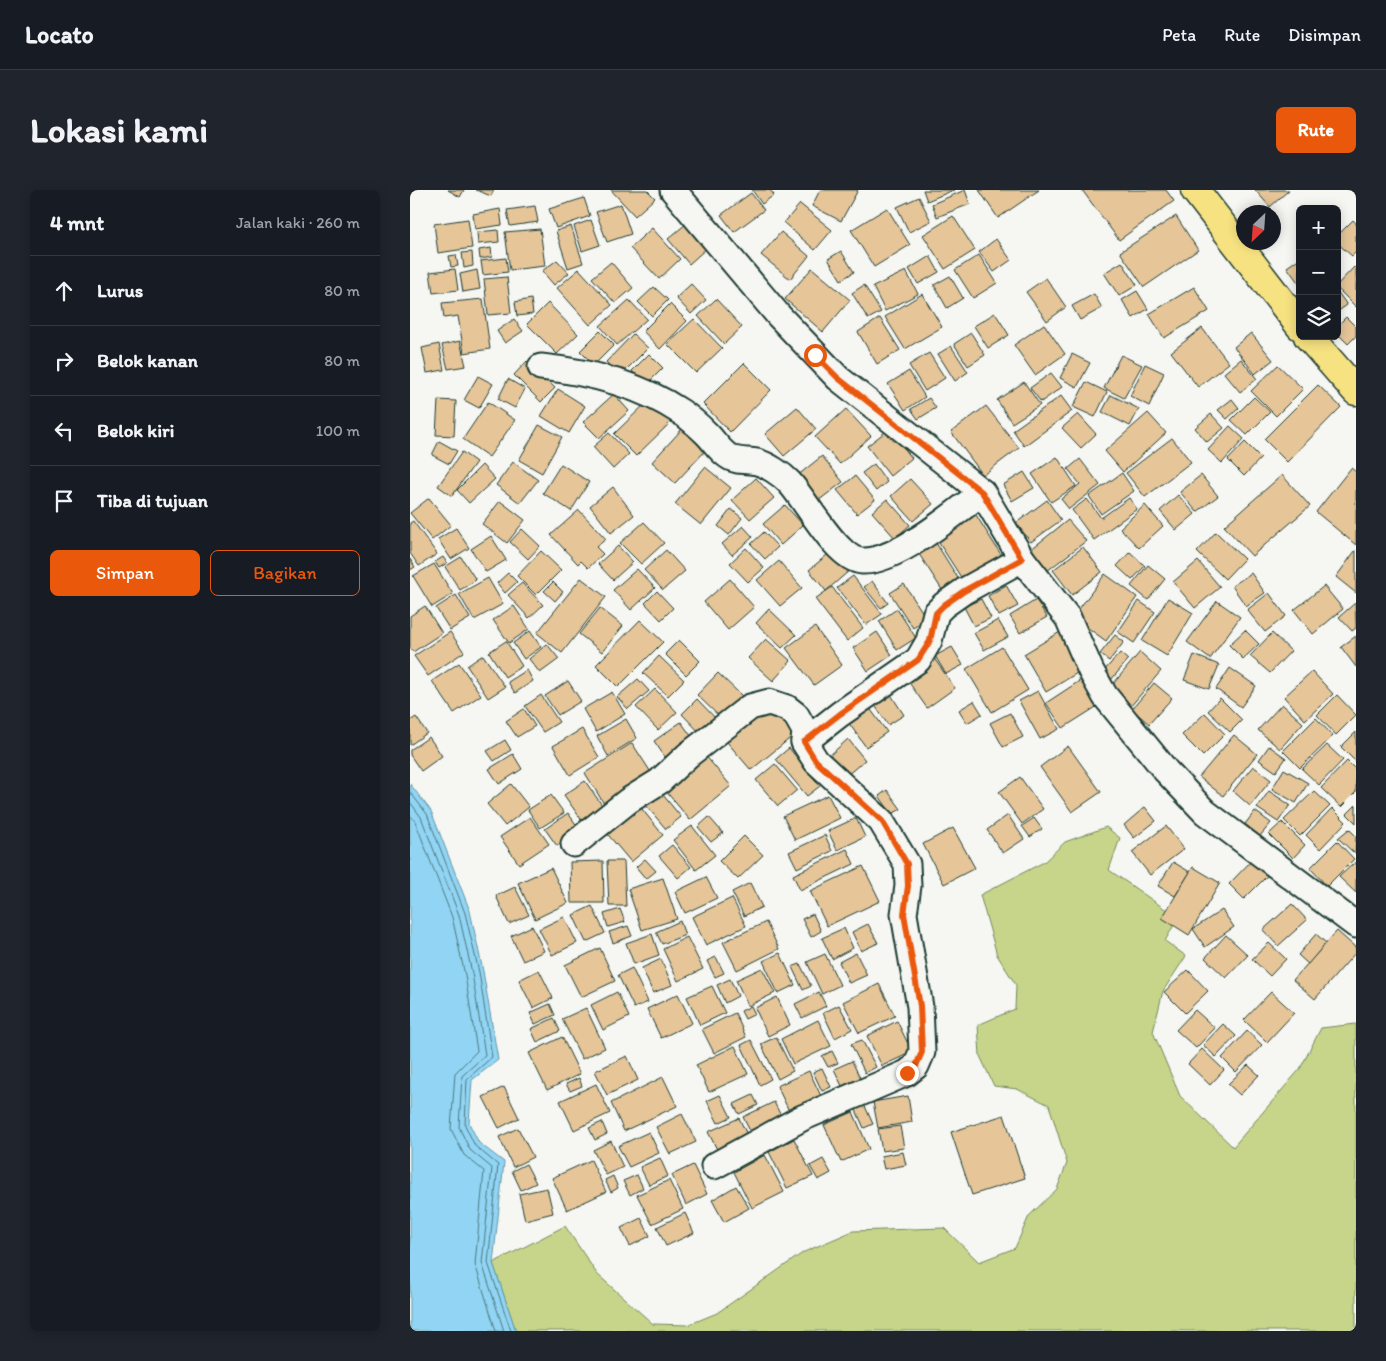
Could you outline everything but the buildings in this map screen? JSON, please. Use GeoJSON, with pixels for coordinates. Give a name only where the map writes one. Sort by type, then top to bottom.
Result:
{"type":"FeatureCollection","features":[{"type":"Feature","properties":{"kind":"highway"},"geometry":{"type":"LineString","coordinates":[[1195,190],[1296,321]]}},
{"type":"Feature","properties":{"kind":"highway"},"geometry":{"type":"LineString","coordinates":[[1311,340],[1356,391]]}},
{"type":"Feature","properties":{"kind":"street"},"geometry":{"type":"LineString","coordinates":[[674,190],[779,316],[827,368],[956,474],[982,492],[1022,559],[1068,618],[1091,671],[1105,696],[1166,771],[1205,812],[1356,925]]}},
{"type":"Feature","properties":{"kind":"street"},"geometry":{"type":"LineString","coordinates":[[541,367],[563,369],[620,382],[681,412],[729,457],[758,462],[782,475],[791,484],[832,540],[851,558],[860,561],[874,561],[909,544],[948,519],[982,492]]}},
{"type":"Feature","properties":{"kind":"street"},"geometry":{"type":"LineString","coordinates":[[804,742],[840,714],[918,660],[930,641],[936,613],[944,605],[964,591],[1022,559]]}},
{"type":"Feature","properties":{"kind":"street"},"geometry":{"type":"LineString","coordinates":[[574,844],[628,800],[660,781],[688,755],[750,707],[769,702],[787,708],[796,715],[805,731],[804,742],[816,761],[882,821],[907,864],[908,886],[904,914],[920,1006],[922,1052],[916,1066],[907,1073],[802,1118],[714,1166]]}},
{"type":"Feature","properties":{"kind":"green space"},"geometry":{"type":"Polygon","coordinates":[[[1106,827],[1120,838],[1109,870],[1178,918],[1165,941],[1186,956],[1163,991],[1153,1032],[1180,1096],[1233,1147],[1300,1069],[1321,1028],[1356,1024],[1356,1331],[516,1331],[493,1263],[565,1226],[597,1274],[653,1324],[688,1325],[717,1313],[804,1252],[853,1231],[944,1228],[979,1262],[1015,1248],[1029,1216],[1057,1189],[1067,1163],[1049,1105],[1017,1089],[994,1086],[980,1056],[978,1025],[1015,1009],[1016,985],[997,955],[980,895],[1044,862],[1065,842],[1106,827]]]}},
{"type":"Feature","properties":{"kind":"water"},"geometry":{"type":"Polygon","coordinates":[[[410,784],[431,811],[470,911],[483,971],[498,1060],[472,1080],[469,1123],[479,1143],[504,1162],[493,1263],[516,1331],[410,1331],[410,784]]]}},
{"type":"Feature","properties":{"kind":"route"},"geometry":{"type":"LineString","coordinates":[[815,355],[838,378],[918,441],[956,474],[982,492],[1022,559],[964,591],[944,605],[934,617],[930,641],[918,660],[840,714],[804,742],[808,752],[816,761],[882,821],[907,864],[908,886],[904,914],[915,972],[922,1034],[922,1052],[919,1060],[916,1066],[907,1073]]}}]}
